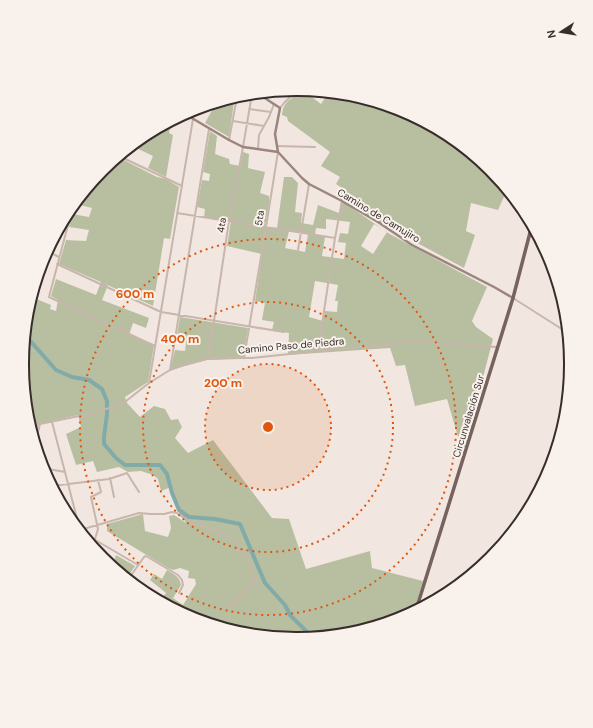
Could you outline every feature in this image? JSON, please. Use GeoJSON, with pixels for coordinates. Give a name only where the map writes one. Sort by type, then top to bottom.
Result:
{"type":"FeatureCollection","features":[{"type":"Feature","properties":{"kind":"main road","name":"Circunvalación Sur"},"geometry":{"type":"LineString","coordinates":[[418,602],[514,298],[530,234]]}},
{"type":"Feature","properties":{"kind":"street"},"geometry":{"type":"LineString","coordinates":[[266,99],[280,108],[289,96]]}},
{"type":"Feature","properties":{"kind":"street","name":"4ta"},"geometry":{"type":"LineString","coordinates":[[207,359],[229,221],[251,101]]}},
{"type":"Feature","properties":{"kind":"street"},"geometry":{"type":"LineString","coordinates":[[229,140],[236,104]]}},
{"type":"Feature","properties":{"kind":"street"},"geometry":{"type":"LineString","coordinates":[[258,149],[259,135],[274,104]]}},
{"type":"Feature","properties":{"kind":"street","name":"5ta"},"geometry":{"type":"LineString","coordinates":[[244,358],[278,152],[275,134],[280,108]]}},
{"type":"Feature","properties":{"kind":"street"},"geometry":{"type":"LineString","coordinates":[[249,109],[271,112]]}},
{"type":"Feature","properties":{"kind":"street"},"geometry":{"type":"LineString","coordinates":[[149,383],[193,118],[243,147],[278,152]]}},
{"type":"Feature","properties":{"kind":"street"},"geometry":{"type":"LineString","coordinates":[[233,121],[264,126]]}},
{"type":"Feature","properties":{"kind":"street"},"geometry":{"type":"LineString","coordinates":[[170,370],[210,128]]}},
{"type":"Feature","properties":{"kind":"street"},"geometry":{"type":"LineString","coordinates":[[277,146],[315,147]]}},
{"type":"Feature","properties":{"kind":"street","name":"Camino de Camujiro"},"geometry":{"type":"LineString","coordinates":[[278,152],[309,184],[378,222],[412,245],[514,298],[562,329]]}},
{"type":"Feature","properties":{"kind":"street"},"geometry":{"type":"LineString","coordinates":[[125,159],[182,186]]}},
{"type":"Feature","properties":{"kind":"street"},"geometry":{"type":"LineString","coordinates":[[298,250],[309,184]]}},
{"type":"Feature","properties":{"kind":"street"},"geometry":{"type":"LineString","coordinates":[[318,351],[342,201]]}},
{"type":"Feature","properties":{"kind":"street"},"geometry":{"type":"LineString","coordinates":[[178,213],[335,238]]}},
{"type":"Feature","properties":{"kind":"street"},"geometry":{"type":"LineString","coordinates":[[68,226],[49,297],[155,346]]}},
{"type":"Feature","properties":{"kind":"street"},"geometry":{"type":"LineString","coordinates":[[53,254],[59,257]]}},
{"type":"Feature","properties":{"kind":"street"},"geometry":{"type":"LineString","coordinates":[[57,264],[161,312],[284,332]]}},
{"type":"Feature","properties":{"kind":"street","name":"Camino Paso de Piedra"},"geometry":{"type":"LineString","coordinates":[[36,423],[40,424],[79,416],[93,415],[98,411],[121,404],[149,383],[170,370],[207,359],[244,358],[384,345],[411,341],[498,347]]}},
{"type":"Feature","properties":{"kind":"street"},"geometry":{"type":"LineString","coordinates":[[52,422],[76,516]]}},
{"type":"Feature","properties":{"kind":"street"},"geometry":{"type":"LineString","coordinates":[[38,433],[40,424]]}},
{"type":"Feature","properties":{"kind":"street"},"geometry":{"type":"LineString","coordinates":[[51,470],[65,472]]}},
{"type":"Feature","properties":{"kind":"street"},"geometry":{"type":"LineString","coordinates":[[59,485],[110,478],[127,473],[138,492]]}},
{"type":"Feature","properties":{"kind":"street"},"geometry":{"type":"LineString","coordinates":[[110,478],[114,497]]}},
{"type":"Feature","properties":{"kind":"street"},"geometry":{"type":"LineString","coordinates":[[98,480],[101,492],[91,498],[98,531],[95,540],[138,565]]}},
{"type":"Feature","properties":{"kind":"street"},"geometry":{"type":"LineString","coordinates":[[85,529],[139,513],[164,514],[172,512],[177,513],[188,521],[223,533],[236,543],[249,561],[256,580],[228,608]]}},
{"type":"Feature","properties":{"kind":"street"},"geometry":{"type":"LineString","coordinates":[[132,574],[144,556],[146,556],[178,575],[182,580],[183,585],[179,593]]}},
{"type":"Feature","properties":{"kind":"green space"},"geometry":{"type":"Polygon","coordinates":[[[296,96],[312,97],[321,104],[325,98],[349,102],[399,117],[430,132],[445,142],[486,175],[504,196],[498,210],[471,203],[466,231],[475,235],[464,268],[391,229],[337,197],[342,188],[336,184],[340,177],[321,166],[330,152],[288,121],[287,117],[282,115],[284,106],[296,96]]]}},
{"type":"Feature","properties":{"kind":"green space"},"geometry":{"type":"Polygon","coordinates":[[[234,104],[229,137],[205,123],[212,111],[234,104]]]}},
{"type":"Feature","properties":{"kind":"green space"},"geometry":{"type":"Polygon","coordinates":[[[170,128],[169,133],[173,135],[166,177],[148,168],[153,156],[138,149],[170,128]]]}},
{"type":"Feature","properties":{"kind":"green space"},"geometry":{"type":"Polygon","coordinates":[[[210,131],[217,136],[215,154],[229,159],[230,164],[240,166],[243,152],[249,154],[248,168],[265,172],[260,193],[269,196],[265,227],[277,228],[284,177],[292,177],[298,183],[295,212],[302,213],[301,223],[313,225],[318,205],[339,213],[342,201],[383,230],[374,224],[361,246],[373,254],[387,232],[487,287],[472,321],[476,327],[493,339],[463,454],[447,399],[415,406],[405,365],[396,366],[390,348],[288,355],[289,333],[272,330],[274,322],[262,320],[265,303],[255,301],[262,254],[227,246],[231,221],[204,217],[205,209],[197,207],[202,180],[209,181],[210,174],[203,172],[210,131]],[[326,219],[326,229],[316,228],[315,235],[325,237],[322,256],[344,259],[346,243],[338,242],[340,233],[348,234],[350,222],[326,219]],[[289,231],[285,248],[305,252],[308,234],[289,231]],[[315,281],[309,317],[323,321],[325,311],[337,312],[338,301],[335,301],[338,285],[315,281]]]}},
{"type":"Feature","properties":{"kind":"green space"},"geometry":{"type":"Polygon","coordinates":[[[124,160],[157,177],[166,179],[179,187],[170,239],[164,238],[153,306],[108,285],[102,300],[149,318],[146,328],[133,323],[129,335],[154,345],[148,382],[125,397],[127,403],[140,417],[154,406],[165,409],[171,420],[178,419],[182,427],[175,438],[188,453],[213,440],[272,518],[289,519],[306,569],[370,551],[372,568],[423,581],[416,603],[366,622],[331,629],[296,632],[262,629],[227,622],[194,611],[164,596],[166,593],[150,580],[154,574],[162,579],[167,570],[178,578],[181,585],[173,598],[183,605],[196,584],[195,579],[188,578],[189,571],[180,568],[173,570],[168,568],[107,531],[107,524],[143,514],[145,531],[168,537],[171,528],[169,516],[174,515],[186,523],[178,510],[171,487],[161,491],[158,479],[153,475],[141,471],[128,472],[119,467],[97,472],[93,461],[76,465],[66,434],[81,427],[78,415],[39,424],[37,431],[31,399],[29,364],[31,329],[37,299],[51,305],[50,309],[56,311],[58,300],[51,296],[56,279],[96,295],[101,282],[59,264],[66,240],[86,241],[89,230],[69,227],[74,215],[89,217],[92,208],[81,205],[107,175],[124,160]]]}},
{"type":"Feature","properties":{"kind":"green space"},"geometry":{"type":"Polygon","coordinates":[[[180,317],[248,328],[243,359],[207,360],[170,370],[175,350],[185,351],[186,343],[176,341],[180,317]]]}},
{"type":"Feature","properties":{"kind":"green space"},"geometry":{"type":"Polygon","coordinates":[[[116,555],[135,566],[130,573],[114,560],[116,555]]]}},
{"type":"Feature","properties":{"kind":"waterway"},"geometry":{"type":"LineString","coordinates":[[30,341],[56,370],[72,377],[89,380],[102,389],[107,401],[104,444],[116,458],[125,465],[160,465],[167,474],[172,493],[179,510],[189,517],[215,519],[240,524],[265,583],[285,605],[290,615],[306,631]]}}]}
